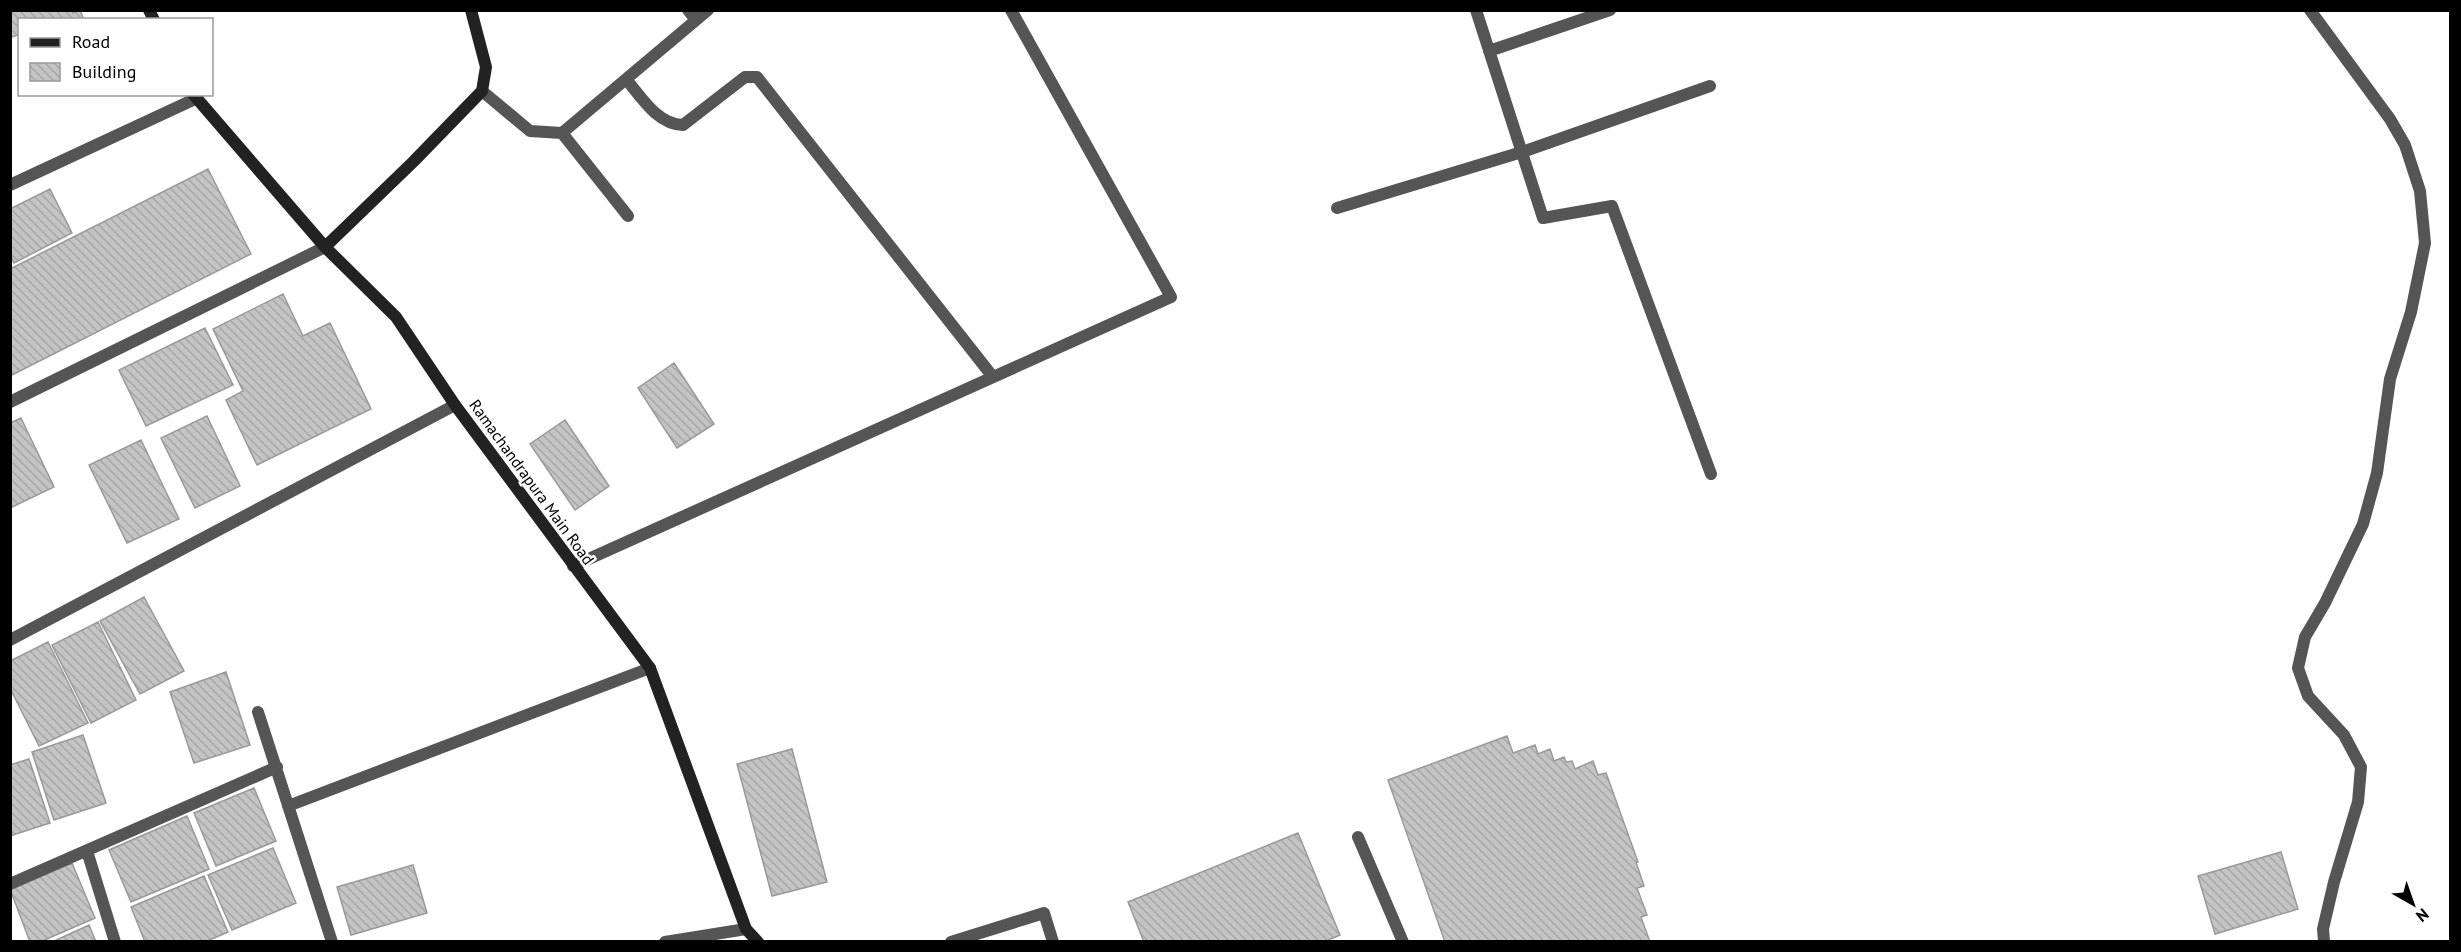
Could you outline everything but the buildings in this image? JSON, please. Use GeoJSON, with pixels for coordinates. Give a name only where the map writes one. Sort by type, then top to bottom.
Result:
{"type":"FeatureCollection","features":[{"type":"Feature","properties":{"kind":"street"},"geometry":{"type":"LineString","coordinates":[[10,402],[325,247],[482,91],[486,67],[471,10]]}},
{"type":"Feature","properties":{"kind":"street"},"geometry":{"type":"LineString","coordinates":[[482,91],[530,131],[562,133],[626,79],[692,15],[708,10]]}},
{"type":"Feature","properties":{"kind":"street"},"geometry":{"type":"LineString","coordinates":[[573,566],[1171,297],[1011,10]]}},
{"type":"Feature","properties":{"kind":"street"},"geometry":{"type":"LineString","coordinates":[[1476,10],[1543,218],[1612,206],[1711,474]]}},
{"type":"Feature","properties":{"kind":"street"},"geometry":{"type":"LineString","coordinates":[[1489,51],[1610,10]]}},
{"type":"Feature","properties":{"kind":"street"},"geometry":{"type":"LineString","coordinates":[[2310,10],[2390,119],[2405,145],[2420,191],[2425,243],[2411,312],[2390,379],[2377,473],[2363,524],[2325,603],[2305,637],[2298,668],[2308,696],[2343,735],[2361,767],[2358,802],[2334,882],[2323,929],[2324,942]]}},
{"type":"Feature","properties":{"kind":"street"},"geometry":{"type":"LineString","coordinates":[[626,79],[659,117],[673,125],[683,125],[745,76],[757,77],[993,377]]}},
{"type":"Feature","properties":{"kind":"street"},"geometry":{"type":"LineString","coordinates":[[1337,208],[1522,152],[1710,86]]}},
{"type":"Feature","properties":{"kind":"street"},"geometry":{"type":"LineString","coordinates":[[10,185],[194,97]]}},
{"type":"Feature","properties":{"kind":"street","name":"Ramachandrapura Main Road"},"geometry":{"type":"LineString","coordinates":[[194,97],[325,247],[396,317],[455,405],[650,668],[746,929],[758,942]]}},
{"type":"Feature","properties":{"kind":"street"},"geometry":{"type":"LineString","coordinates":[[562,133],[628,216]]}},
{"type":"Feature","properties":{"kind":"street"},"geometry":{"type":"LineString","coordinates":[[10,640],[455,405]]}},
{"type":"Feature","properties":{"kind":"street"},"geometry":{"type":"LineString","coordinates":[[288,806],[650,668]]}},
{"type":"Feature","properties":{"kind":"street"},"geometry":{"type":"LineString","coordinates":[[258,712],[332,942]]}},
{"type":"Feature","properties":{"kind":"street"},"geometry":{"type":"LineString","coordinates":[[10,884],[277,767]]}},
{"type":"Feature","properties":{"kind":"street"},"geometry":{"type":"LineString","coordinates":[[1358,837],[1403,942]]}},
{"type":"Feature","properties":{"kind":"street"},"geometry":{"type":"LineString","coordinates":[[87,851],[116,942]]}},
{"type":"Feature","properties":{"kind":"street"},"geometry":{"type":"LineString","coordinates":[[951,942],[1044,913],[1053,942]]}},
{"type":"Feature","properties":{"kind":"street"},"geometry":{"type":"LineString","coordinates":[[665,942],[746,929]]}}]}
